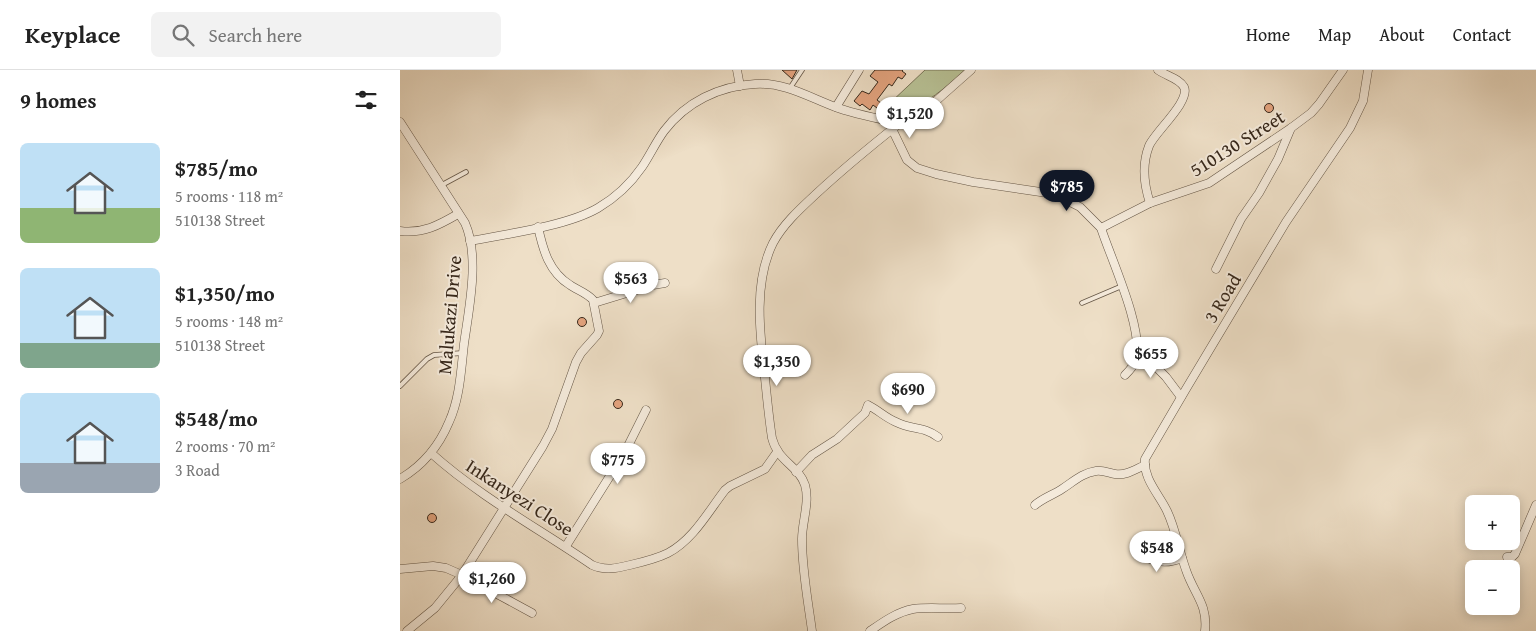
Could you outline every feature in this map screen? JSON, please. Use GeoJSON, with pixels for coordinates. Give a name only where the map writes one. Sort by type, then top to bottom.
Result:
{"type":"FeatureCollection","features":[{"type":"Feature","properties":{"kind":"street"},"geometry":{"type":"LineString","coordinates":[[738,70],[740,86]]}},
{"type":"Feature","properties":{"kind":"street"},"geometry":{"type":"LineString","coordinates":[[836,107],[859,70]]}},
{"type":"Feature","properties":{"kind":"street"},"geometry":{"type":"LineString","coordinates":[[812,631],[802,552],[802,524],[806,490],[796,472],[776,452],[771,430],[759,316],[761,289],[766,264],[773,244],[785,226],[807,202],[892,129],[936,101],[971,70]]}},
{"type":"Feature","properties":{"kind":"street"},"geometry":{"type":"LineString","coordinates":[[1150,203],[1145,180],[1147,154],[1150,144],[1180,104],[1185,92],[1185,88],[1178,82],[1158,70]]}},
{"type":"Feature","properties":{"kind":"street","name":"510130 Street"},"geometry":{"type":"LineString","coordinates":[[1101,228],[1150,203],[1210,183],[1307,117],[1319,104],[1343,70]]}},
{"type":"Feature","properties":{"kind":"street","name":"3 Road"},"geometry":{"type":"LineString","coordinates":[[1145,465],[1147,454],[1286,222],[1350,128],[1363,101],[1368,70]]}},
{"type":"Feature","properties":{"kind":"street"},"geometry":{"type":"LineString","coordinates":[[470,241],[538,227],[582,215],[604,204],[621,190],[642,167],[663,133],[678,116],[706,96],[727,88],[756,84],[790,88],[866,117],[900,123]]}},
{"type":"Feature","properties":{"kind":"street","name":"Malukazi Drive"},"geometry":{"type":"LineString","coordinates":[[400,122],[468,230],[472,278],[454,408],[445,432],[431,453],[400,479]]}},
{"type":"Feature","properties":{"kind":"street"},"geometry":{"type":"LineString","coordinates":[[1216,269],[1241,219],[1273,167],[1291,128]]}},
{"type":"Feature","properties":{"kind":"street"},"geometry":{"type":"LineString","coordinates":[[892,129],[907,160],[917,168],[973,182],[1054,194],[1080,207],[1101,228],[1133,322],[1137,348],[1135,362],[1124,375]]}},
{"type":"Feature","properties":{"kind":"street"},"geometry":{"type":"LineString","coordinates":[[400,231],[414,232],[427,230],[458,214]]}},
{"type":"Feature","properties":{"kind":"street"},"geometry":{"type":"LineString","coordinates":[[408,631],[435,608],[462,575],[547,440],[581,353],[597,335],[594,304],[590,297],[567,284],[555,273],[547,257],[538,227]]}},
{"type":"Feature","properties":{"kind":"street"},"geometry":{"type":"LineString","coordinates":[[594,304],[653,284],[666,283]]}},
{"type":"Feature","properties":{"kind":"street"},"geometry":{"type":"LineString","coordinates":[[1137,348],[1166,378],[1181,397]]}},
{"type":"Feature","properties":{"kind":"street"},"geometry":{"type":"LineString","coordinates":[[796,472],[812,455],[837,440],[865,413],[868,405],[895,422],[910,427],[926,429],[938,437]]}},
{"type":"Feature","properties":{"kind":"street"},"geometry":{"type":"LineString","coordinates":[[566,546],[625,452],[646,410]]}},
{"type":"Feature","properties":{"kind":"street","name":"Inkanyezi Close"},"geometry":{"type":"LineString","coordinates":[[431,453],[457,476],[504,508],[566,546],[592,565],[613,568],[648,560],[667,553],[689,538],[725,490],[765,469],[776,452]]}},
{"type":"Feature","properties":{"kind":"street"},"geometry":{"type":"LineString","coordinates":[[1035,505],[1044,498],[1061,490],[1073,480],[1090,473],[1103,471],[1121,474],[1145,465],[1148,478],[1169,514],[1190,580],[1204,608],[1206,617],[1205,631]]}},
{"type":"Feature","properties":{"kind":"street"},"geometry":{"type":"LineString","coordinates":[[1507,557],[1512,557],[1515,554],[1536,505]]}},
{"type":"Feature","properties":{"kind":"street"},"geometry":{"type":"LineString","coordinates":[[1138,552],[1149,559],[1163,562],[1172,562],[1182,558]]}},
{"type":"Feature","properties":{"kind":"street"},"geometry":{"type":"LineString","coordinates":[[400,570],[440,566],[462,575],[532,613]]}},
{"type":"Feature","properties":{"kind":"street"},"geometry":{"type":"LineString","coordinates":[[870,631],[889,618],[906,611],[961,608]]}},
{"type":"Feature","properties":{"kind":"lane"},"geometry":{"type":"LineString","coordinates":[[790,88],[802,70]]}},
{"type":"Feature","properties":{"kind":"lane"},"geometry":{"type":"LineString","coordinates":[[440,186],[466,172]]}},
{"type":"Feature","properties":{"kind":"lane"},"geometry":{"type":"LineString","coordinates":[[1082,304],[1122,286]]}},
{"type":"Feature","properties":{"kind":"lane"},"geometry":{"type":"LineString","coordinates":[[400,386],[427,359],[434,355],[463,353]]}},
{"type":"Feature","properties":{"kind":"green space"},"geometry":{"type":"Polygon","coordinates":[[[925,70],[965,70],[920,105],[903,115],[896,113],[889,104],[925,70]]]}},
{"type":"Feature","properties":{"kind":"building"},"geometry":{"type":"Polygon","coordinates":[[[782,70],[797,70],[792,79],[782,70]]]}},
{"type":"Feature","properties":{"kind":"building"},"geometry":{"type":"Polygon","coordinates":[[[875,70],[903,70],[906,74],[902,79],[898,77],[892,86],[889,84],[877,100],[885,106],[881,111],[873,105],[870,110],[854,101],[862,91],[869,94],[878,82],[870,76],[875,70]]]}},
{"type":"Feature","properties":{"kind":"building"},"geometry":{"type":"Polygon","coordinates":[[[1269,104],[1273,108],[1269,112],[1265,108],[1269,104]]]}},
{"type":"Feature","properties":{"kind":"building"},"geometry":{"type":"Polygon","coordinates":[[[582,318],[586,322],[582,326],[578,322],[582,318]]]}},
{"type":"Feature","properties":{"kind":"building"},"geometry":{"type":"Polygon","coordinates":[[[618,400],[622,404],[618,408],[614,404],[618,400]]]}},
{"type":"Feature","properties":{"kind":"building"},"geometry":{"type":"Polygon","coordinates":[[[432,514],[436,518],[432,522],[428,518],[432,514]]]}}]}
